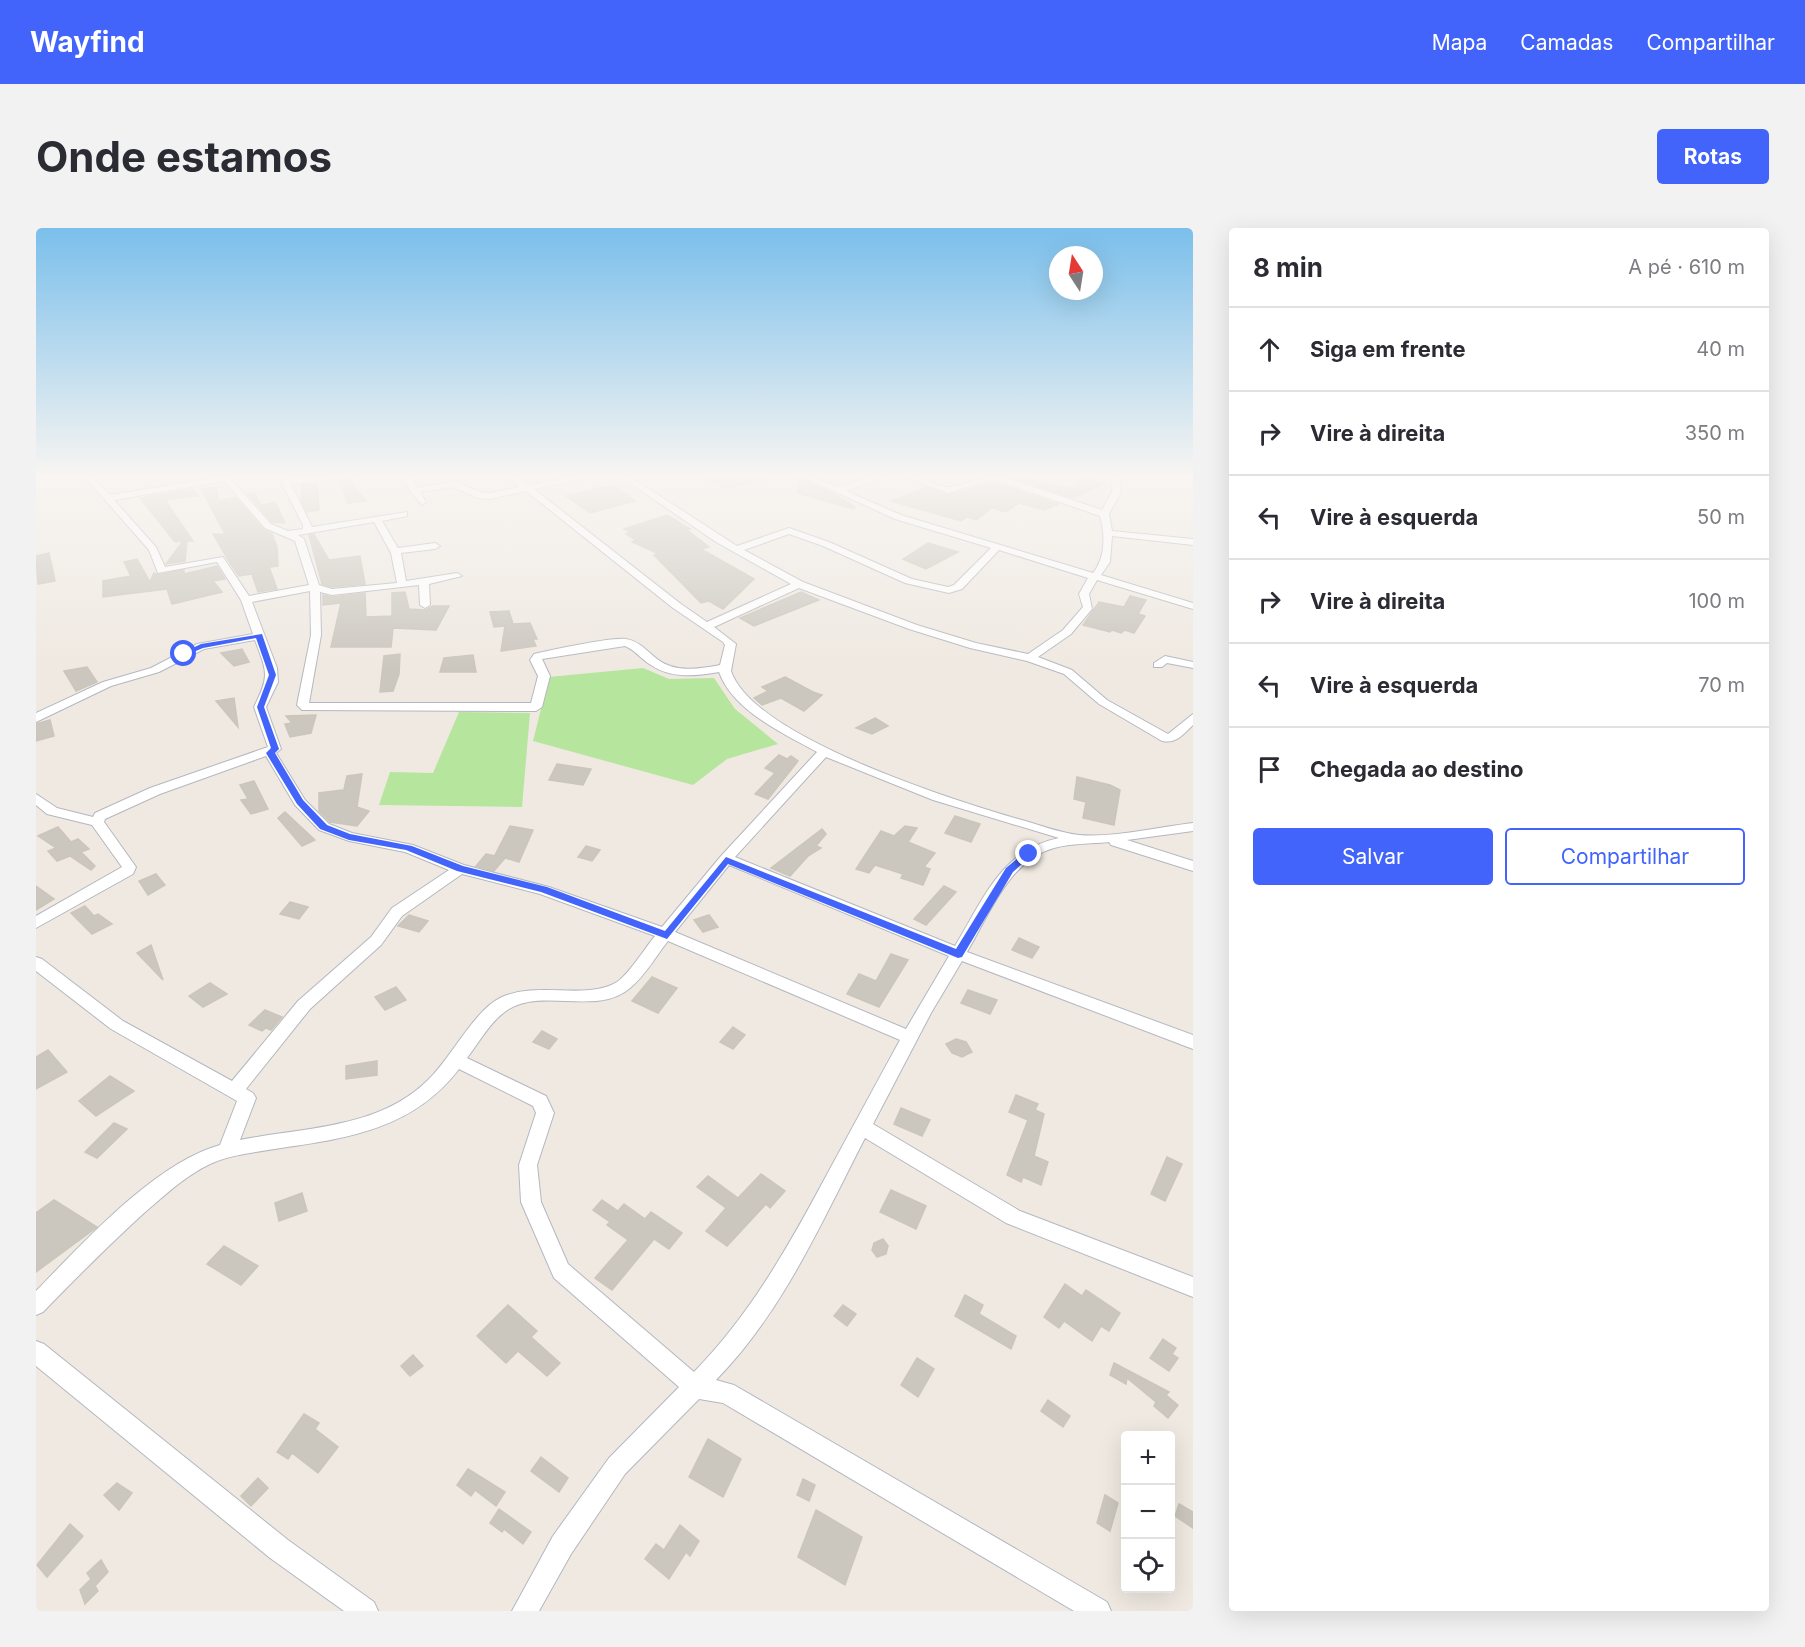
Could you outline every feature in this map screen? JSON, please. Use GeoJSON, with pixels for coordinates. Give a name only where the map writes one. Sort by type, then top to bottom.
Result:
{"type":"FeatureCollection","features":[{"type":"Feature","properties":{"kind":"street"},"geometry":{"type":"LineString","coordinates":[[98,822],[100,816],[109,811],[155,791],[270,753],[275,749],[260,707],[272,675],[246,600],[220,559],[161,571],[153,549],[146,541]]}},
{"type":"Feature","properties":{"kind":"street"},"geometry":{"type":"LineString","coordinates":[[300,541],[315,587],[316,635],[303,705],[306,707],[536,706],[544,676],[536,660],[538,656],[543,653],[620,642],[631,643],[657,664],[682,672],[696,673],[725,667]]}},
{"type":"Feature","properties":{"kind":"street"},"geometry":{"type":"LineString","coordinates":[[389,541],[395,551],[402,585]]}},
{"type":"Feature","properties":{"kind":"street"},"geometry":{"type":"LineString","coordinates":[[594,541],[731,644],[725,667],[730,682],[762,716],[824,752],[870,772],[1036,830],[1077,839],[1136,840],[1193,826]]}},
{"type":"Feature","properties":{"kind":"street"},"geometry":{"type":"LineString","coordinates":[[721,541],[799,584],[913,627],[974,646],[1030,658],[1068,672],[1103,702],[1166,738],[1172,738],[1193,717]]}},
{"type":"Feature","properties":{"kind":"street"},"geometry":{"type":"LineString","coordinates":[[735,550],[762,541]]}},
{"type":"Feature","properties":{"kind":"street"},"geometry":{"type":"LineString","coordinates":[[816,541],[909,581],[949,590],[958,587],[997,547]]}},
{"type":"Feature","properties":{"kind":"street"},"geometry":{"type":"LineString","coordinates":[[976,541],[1193,606]]}},
{"type":"Feature","properties":{"kind":"street"},"geometry":{"type":"LineString","coordinates":[[1030,658],[1068,632],[1088,607],[1083,596],[1084,590],[1106,558],[1107,541]]}},
{"type":"Feature","properties":{"kind":"street"},"geometry":{"type":"LineString","coordinates":[[395,551],[435,546]]}},
{"type":"Feature","properties":{"kind":"street"},"geometry":{"type":"LineString","coordinates":[[246,600],[315,587],[332,591],[402,585],[458,576]]}},
{"type":"Feature","properties":{"kind":"street"},"geometry":{"type":"LineString","coordinates":[[424,582],[425,605]]}},
{"type":"Feature","properties":{"kind":"street"},"geometry":{"type":"LineString","coordinates":[[707,626],[799,584]]}},
{"type":"Feature","properties":{"kind":"street"},"geometry":{"type":"LineString","coordinates":[[36,718],[107,684],[155,670],[201,646],[259,636]]}},
{"type":"Feature","properties":{"kind":"street"},"geometry":{"type":"LineString","coordinates":[[1158,665],[1165,660],[1193,664]]}},
{"type":"Feature","properties":{"kind":"street"},"geometry":{"type":"LineString","coordinates":[[36,1305],[98,1241],[176,1174],[201,1160],[228,1150],[370,1125],[406,1107],[433,1088],[490,1014],[506,1002],[529,997],[593,996],[612,992],[624,985],[726,860],[824,752]]}},
{"type":"Feature","properties":{"kind":"street"},"geometry":{"type":"LineString","coordinates":[[270,753],[300,802],[324,827],[349,837],[408,848],[460,868],[544,890],[667,935],[909,1037]]}},
{"type":"Feature","properties":{"kind":"street"},"geometry":{"type":"LineString","coordinates":[[36,798],[52,811],[98,822],[129,867],[128,871],[36,923]]}},
{"type":"Feature","properties":{"kind":"street"},"geometry":{"type":"LineString","coordinates":[[1036,830],[1040,849]]}},
{"type":"Feature","properties":{"kind":"street"},"geometry":{"type":"LineString","coordinates":[[525,1611],[562,1545],[617,1466],[723,1358],[764,1304],[797,1249],[909,1037],[1009,870],[1040,849],[1077,839]]}},
{"type":"Feature","properties":{"kind":"street"},"geometry":{"type":"LineString","coordinates":[[1136,840],[1193,866]]}},
{"type":"Feature","properties":{"kind":"street"},"geometry":{"type":"LineString","coordinates":[[726,860],[958,954],[1193,1042]]}},
{"type":"Feature","properties":{"kind":"street"},"geometry":{"type":"LineString","coordinates":[[235,1090],[304,1005],[376,941],[397,912],[460,868]]}},
{"type":"Feature","properties":{"kind":"street"},"geometry":{"type":"LineString","coordinates":[[36,963],[117,1025],[235,1090],[247,1101],[228,1150]]}},
{"type":"Feature","properties":{"kind":"street"},"geometry":{"type":"LineString","coordinates":[[456,1060],[540,1101],[545,1113],[528,1165],[531,1202],[561,1271],[694,1387],[726,1393],[1098,1611]]}},
{"type":"Feature","properties":{"kind":"street"},"geometry":{"type":"LineString","coordinates":[[862,1126],[1013,1217],[1193,1287]]}},
{"type":"Feature","properties":{"kind":"street"},"geometry":{"type":"LineString","coordinates":[[36,1352],[279,1549],[365,1611]]}},
{"type":"Feature","properties":{"kind":"green space"},"geometry":{"type":"Polygon","coordinates":[[[643,668],[669,679],[714,678],[735,709],[778,744],[727,759],[693,785],[533,741],[549,677],[643,668]]]}},
{"type":"Feature","properties":{"kind":"green space"},"geometry":{"type":"Polygon","coordinates":[[[459,712],[530,713],[522,807],[379,805],[390,772],[433,773],[459,712]]]}},
{"type":"Feature","properties":{"kind":"building"},"geometry":{"type":"Polygon","coordinates":[[[174,541],[193,541],[187,541],[185,561],[166,564],[183,541],[174,541]]]}},
{"type":"Feature","properties":{"kind":"building"},"geometry":{"type":"Polygon","coordinates":[[[217,541],[275,541],[278,566],[269,567],[277,589],[258,592],[252,574],[239,576],[217,541]]]}},
{"type":"Feature","properties":{"kind":"building"},"geometry":{"type":"Polygon","coordinates":[[[310,541],[318,541],[329,560],[360,556],[365,584],[332,587],[322,584],[310,541]]]}},
{"type":"Feature","properties":{"kind":"building"},"geometry":{"type":"Polygon","coordinates":[[[701,541],[709,547],[701,549],[754,579],[723,609],[709,601],[701,603],[654,555],[659,554],[632,542],[701,541]]]}},
{"type":"Feature","properties":{"kind":"building"},"geometry":{"type":"Polygon","coordinates":[[[928,543],[958,552],[926,569],[903,559],[928,543]]]}},
{"type":"Feature","properties":{"kind":"building"},"geometry":{"type":"Polygon","coordinates":[[[49,553],[55,581],[38,584],[36,556],[49,553]]]}},
{"type":"Feature","properties":{"kind":"building"},"geometry":{"type":"Polygon","coordinates":[[[137,559],[150,582],[154,573],[158,575],[184,570],[184,574],[217,566],[225,579],[213,581],[222,592],[172,604],[167,589],[103,597],[103,581],[131,576],[124,562],[137,559]]]}},
{"type":"Feature","properties":{"kind":"building"},"geometry":{"type":"Polygon","coordinates":[[[405,592],[409,609],[426,610],[433,606],[449,606],[436,630],[393,628],[391,647],[331,647],[341,603],[323,605],[323,595],[332,597],[365,593],[366,617],[392,616],[392,593],[405,592]]]}},
{"type":"Feature","properties":{"kind":"building"},"geometry":{"type":"Polygon","coordinates":[[[801,592],[819,600],[754,626],[740,618],[801,592]]]}},
{"type":"Feature","properties":{"kind":"building"},"geometry":{"type":"Polygon","coordinates":[[[1130,596],[1146,600],[1138,614],[1145,616],[1134,633],[1125,630],[1121,633],[1112,630],[1110,632],[1083,625],[1099,602],[1124,607],[1130,596]]]}},
{"type":"Feature","properties":{"kind":"building"},"geometry":{"type":"Polygon","coordinates":[[[509,611],[513,624],[530,623],[537,639],[533,639],[536,646],[501,651],[505,626],[494,627],[490,612],[509,611]]]}},
{"type":"Feature","properties":{"kind":"building"},"geometry":{"type":"Polygon","coordinates":[[[242,649],[249,662],[234,666],[221,653],[242,649]]]}},
{"type":"Feature","properties":{"kind":"building"},"geometry":{"type":"Polygon","coordinates":[[[400,654],[399,674],[393,691],[380,692],[384,656],[400,654]]]}},
{"type":"Feature","properties":{"kind":"building"},"geometry":{"type":"Polygon","coordinates":[[[473,655],[476,672],[440,672],[444,658],[473,655]]]}},
{"type":"Feature","properties":{"kind":"building"},"geometry":{"type":"Polygon","coordinates":[[[87,667],[97,682],[76,691],[64,671],[87,667]]]}},
{"type":"Feature","properties":{"kind":"building"},"geometry":{"type":"Polygon","coordinates":[[[785,677],[822,695],[804,711],[781,698],[762,705],[754,698],[768,691],[762,687],[785,677]]]}},
{"type":"Feature","properties":{"kind":"building"},"geometry":{"type":"Polygon","coordinates":[[[234,698],[238,727],[216,701],[234,698]]]}},
{"type":"Feature","properties":{"kind":"building"},"geometry":{"type":"Polygon","coordinates":[[[316,715],[311,733],[290,737],[285,724],[292,723],[286,716],[316,715]]]}},
{"type":"Feature","properties":{"kind":"building"},"geometry":{"type":"Polygon","coordinates":[[[875,718],[888,726],[872,734],[856,728],[875,718]]]}},
{"type":"Feature","properties":{"kind":"building"},"geometry":{"type":"Polygon","coordinates":[[[50,720],[54,736],[36,741],[36,724],[50,720]]]}},
{"type":"Feature","properties":{"kind":"building"},"geometry":{"type":"Polygon","coordinates":[[[779,755],[787,759],[791,756],[798,761],[768,799],[755,794],[775,773],[765,768],[779,755]]]}},
{"type":"Feature","properties":{"kind":"building"},"geometry":{"type":"Polygon","coordinates":[[[557,764],[591,769],[583,785],[549,780],[557,764]]]}},
{"type":"Feature","properties":{"kind":"building"},"geometry":{"type":"Polygon","coordinates":[[[362,774],[357,807],[369,811],[357,826],[330,822],[319,811],[319,793],[342,790],[343,794],[347,776],[362,774]]]}},
{"type":"Feature","properties":{"kind":"building"},"geometry":{"type":"Polygon","coordinates":[[[1077,777],[1110,785],[1120,790],[1114,825],[1083,818],[1086,802],[1074,799],[1077,777]]]}},
{"type":"Feature","properties":{"kind":"building"},"geometry":{"type":"Polygon","coordinates":[[[254,781],[268,809],[251,814],[241,800],[248,799],[240,785],[254,781]]]}},
{"type":"Feature","properties":{"kind":"building"},"geometry":{"type":"Polygon","coordinates":[[[285,812],[315,840],[302,846],[278,818],[285,812]]]}},
{"type":"Feature","properties":{"kind":"building"},"geometry":{"type":"Polygon","coordinates":[[[955,816],[980,824],[971,842],[945,833],[955,816]]]}},
{"type":"Feature","properties":{"kind":"building"},"geometry":{"type":"Polygon","coordinates":[[[510,826],[533,830],[519,862],[495,855],[510,826]]]}},
{"type":"Feature","properties":{"kind":"building"},"geometry":{"type":"Polygon","coordinates":[[[905,826],[917,828],[908,842],[935,853],[924,867],[930,869],[923,885],[901,878],[903,874],[875,865],[869,873],[856,869],[881,831],[894,836],[905,826]]]}},
{"type":"Feature","properties":{"kind":"building"},"geometry":{"type":"Polygon","coordinates":[[[58,827],[71,842],[78,839],[89,849],[81,852],[95,866],[91,870],[70,856],[57,861],[48,851],[56,848],[38,836],[58,827]]]}},
{"type":"Feature","properties":{"kind":"building"},"geometry":{"type":"Polygon","coordinates":[[[822,829],[826,834],[816,846],[821,848],[808,856],[790,876],[771,868],[822,829]]]}},
{"type":"Feature","properties":{"kind":"building"},"geometry":{"type":"Polygon","coordinates":[[[586,846],[600,850],[592,861],[578,857],[586,846]]]}},
{"type":"Feature","properties":{"kind":"building"},"geometry":{"type":"Polygon","coordinates":[[[486,854],[505,858],[494,871],[476,866],[486,854]]]}},
{"type":"Feature","properties":{"kind":"building"},"geometry":{"type":"Polygon","coordinates":[[[156,874],[165,885],[148,895],[139,881],[156,874]]]}},
{"type":"Feature","properties":{"kind":"building"},"geometry":{"type":"Polygon","coordinates":[[[36,886],[54,899],[36,910],[36,886]]]}},
{"type":"Feature","properties":{"kind":"building"},"geometry":{"type":"Polygon","coordinates":[[[944,886],[956,892],[926,925],[914,919],[944,886]]]}},
{"type":"Feature","properties":{"kind":"building"},"geometry":{"type":"Polygon","coordinates":[[[290,902],[308,907],[299,919],[280,914],[290,902]]]}},
{"type":"Feature","properties":{"kind":"building"},"geometry":{"type":"Polygon","coordinates":[[[85,906],[94,916],[98,914],[112,924],[92,934],[71,913],[85,906]]]}},
{"type":"Feature","properties":{"kind":"building"},"geometry":{"type":"Polygon","coordinates":[[[409,915],[428,921],[419,932],[398,926],[409,915]]]}},
{"type":"Feature","properties":{"kind":"building"},"geometry":{"type":"Polygon","coordinates":[[[709,915],[718,927],[703,932],[694,920],[709,915]]]}},
{"type":"Feature","properties":{"kind":"building"},"geometry":{"type":"Polygon","coordinates":[[[1019,938],[1039,947],[1032,958],[1012,950],[1019,938]]]}},
{"type":"Feature","properties":{"kind":"building"},"geometry":{"type":"Polygon","coordinates":[[[151,945],[163,980],[137,953],[151,945]]]}},
{"type":"Feature","properties":{"kind":"building"},"geometry":{"type":"Polygon","coordinates":[[[891,954],[908,960],[879,1007],[847,994],[859,974],[876,981],[891,954]]]}},
{"type":"Feature","properties":{"kind":"building"},"geometry":{"type":"Polygon","coordinates":[[[652,977],[677,988],[658,1013],[632,1001],[652,977]]]}},
{"type":"Feature","properties":{"kind":"building"},"geometry":{"type":"Polygon","coordinates":[[[210,983],[227,994],[203,1007],[189,996],[210,983]]]}},
{"type":"Feature","properties":{"kind":"building"},"geometry":{"type":"Polygon","coordinates":[[[396,987],[406,1000],[385,1010],[375,997],[396,987]]]}},
{"type":"Feature","properties":{"kind":"building"},"geometry":{"type":"Polygon","coordinates":[[[968,990],[997,1000],[990,1014],[961,1003],[968,990]]]}},
{"type":"Feature","properties":{"kind":"building"},"geometry":{"type":"Polygon","coordinates":[[[265,1010],[282,1017],[271,1030],[266,1028],[262,1031],[249,1025],[265,1010]]]}},
{"type":"Feature","properties":{"kind":"building"},"geometry":{"type":"Polygon","coordinates":[[[733,1027],[745,1035],[733,1049],[720,1042],[733,1027]]]}},
{"type":"Feature","properties":{"kind":"building"},"geometry":{"type":"Polygon","coordinates":[[[542,1031],[557,1039],[549,1049],[533,1042],[542,1031]]]}},
{"type":"Feature","properties":{"kind":"building"},"geometry":{"type":"Polygon","coordinates":[[[956,1039],[966,1042],[972,1052],[962,1057],[952,1053],[946,1044],[956,1039]]]}},
{"type":"Feature","properties":{"kind":"building"},"geometry":{"type":"Polygon","coordinates":[[[48,1050],[67,1072],[36,1089],[36,1057],[48,1050]]]}},
{"type":"Feature","properties":{"kind":"building"},"geometry":{"type":"Polygon","coordinates":[[[377,1061],[377,1075],[346,1079],[346,1066],[377,1061]]]}},
{"type":"Feature","properties":{"kind":"building"},"geometry":{"type":"Polygon","coordinates":[[[110,1076],[134,1091],[96,1116],[79,1101],[110,1076]]]}},
{"type":"Feature","properties":{"kind":"building"},"geometry":{"type":"Polygon","coordinates":[[[1016,1095],[1038,1104],[1035,1110],[1044,1114],[1034,1156],[1048,1162],[1041,1185],[1023,1177],[1021,1182],[1007,1175],[1028,1120],[1009,1112],[1016,1095]]]}},
{"type":"Feature","properties":{"kind":"building"},"geometry":{"type":"Polygon","coordinates":[[[901,1108],[930,1120],[922,1136],[894,1124],[901,1108]]]}},
{"type":"Feature","properties":{"kind":"building"},"geometry":{"type":"Polygon","coordinates":[[[114,1123],[127,1129],[97,1158],[85,1152],[114,1123]]]}},
{"type":"Feature","properties":{"kind":"building"},"geometry":{"type":"Polygon","coordinates":[[[1167,1157],[1182,1164],[1165,1201],[1151,1194],[1167,1157]]]}},
{"type":"Feature","properties":{"kind":"building"},"geometry":{"type":"Polygon","coordinates":[[[761,1174],[785,1191],[770,1208],[766,1204],[727,1246],[706,1231],[726,1208],[697,1187],[708,1176],[738,1198],[761,1174]]]}},
{"type":"Feature","properties":{"kind":"building"},"geometry":{"type":"Polygon","coordinates":[[[891,1190],[926,1206],[916,1229],[880,1212],[891,1190]]]}},
{"type":"Feature","properties":{"kind":"building"},"geometry":{"type":"Polygon","coordinates":[[[302,1193],[307,1211],[279,1221],[275,1203],[302,1193]]]}},
{"type":"Feature","properties":{"kind":"building"},"geometry":{"type":"Polygon","coordinates":[[[54,1200],[97,1227],[36,1272],[36,1213],[54,1200]]]}},
{"type":"Feature","properties":{"kind":"building"},"geometry":{"type":"Polygon","coordinates":[[[602,1200],[618,1211],[624,1204],[645,1219],[651,1212],[682,1233],[669,1249],[654,1239],[612,1290],[595,1278],[628,1240],[607,1225],[610,1222],[593,1210],[602,1200]]]}},
{"type":"Feature","properties":{"kind":"building"},"geometry":{"type":"Polygon","coordinates":[[[883,1239],[888,1246],[886,1254],[877,1257],[872,1250],[874,1243],[883,1239]]]}},
{"type":"Feature","properties":{"kind":"building"},"geometry":{"type":"Polygon","coordinates":[[[224,1246],[258,1266],[241,1285],[207,1264],[224,1246]]]}},
{"type":"Feature","properties":{"kind":"building"},"geometry":{"type":"Polygon","coordinates":[[[1065,1284],[1082,1296],[1086,1290],[1120,1313],[1109,1331],[1101,1326],[1092,1341],[1064,1321],[1059,1328],[1044,1317],[1065,1284]]]}},
{"type":"Feature","properties":{"kind":"building"},"geometry":{"type":"Polygon","coordinates":[[[965,1295],[983,1305],[979,1314],[1016,1336],[1011,1349],[955,1316],[965,1295]]]}},
{"type":"Feature","properties":{"kind":"building"},"geometry":{"type":"Polygon","coordinates":[[[508,1305],[537,1331],[531,1337],[560,1363],[547,1376],[518,1351],[506,1363],[477,1336],[508,1305]]]}},
{"type":"Feature","properties":{"kind":"building"},"geometry":{"type":"Polygon","coordinates":[[[843,1305],[856,1314],[847,1326],[834,1316],[843,1305]]]}},
{"type":"Feature","properties":{"kind":"building"},"geometry":{"type":"Polygon","coordinates":[[[1163,1339],[1176,1348],[1172,1354],[1178,1358],[1169,1371],[1150,1358],[1163,1339]]]}},
{"type":"Feature","properties":{"kind":"building"},"geometry":{"type":"Polygon","coordinates":[[[413,1355],[423,1366],[410,1376],[401,1366],[413,1355]]]}},
{"type":"Feature","properties":{"kind":"building"},"geometry":{"type":"Polygon","coordinates":[[[917,1358],[934,1369],[918,1397],[901,1385],[917,1358]]]}},
{"type":"Feature","properties":{"kind":"building"},"geometry":{"type":"Polygon","coordinates":[[[1114,1363],[1169,1392],[1166,1395],[1178,1405],[1168,1418],[1154,1406],[1156,1402],[1127,1378],[1126,1384],[1110,1375],[1114,1363]]]}},
{"type":"Feature","properties":{"kind":"building"},"geometry":{"type":"Polygon","coordinates":[[[1048,1400],[1070,1416],[1063,1427],[1041,1411],[1048,1400]]]}},
{"type":"Feature","properties":{"kind":"building"},"geometry":{"type":"Polygon","coordinates":[[[304,1414],[319,1423],[315,1429],[338,1447],[318,1473],[292,1453],[288,1459],[277,1452],[304,1414]]]}},
{"type":"Feature","properties":{"kind":"building"},"geometry":{"type":"Polygon","coordinates":[[[708,1439],[741,1459],[723,1497],[689,1477],[708,1439]]]}},
{"type":"Feature","properties":{"kind":"building"},"geometry":{"type":"Polygon","coordinates":[[[541,1457],[568,1478],[559,1492],[531,1471],[541,1457]]]}},
{"type":"Feature","properties":{"kind":"building"},"geometry":{"type":"Polygon","coordinates":[[[468,1469],[505,1492],[496,1506],[475,1490],[471,1496],[457,1485],[468,1469]]]}},
{"type":"Feature","properties":{"kind":"building"},"geometry":{"type":"Polygon","coordinates":[[[258,1478],[268,1488],[251,1506],[241,1496],[258,1478]]]}},
{"type":"Feature","properties":{"kind":"building"},"geometry":{"type":"Polygon","coordinates":[[[803,1479],[815,1485],[809,1501],[797,1495],[803,1479]]]}},
{"type":"Feature","properties":{"kind":"building"},"geometry":{"type":"Polygon","coordinates":[[[117,1483],[132,1493],[119,1510],[104,1495],[117,1483]]]}},
{"type":"Feature","properties":{"kind":"building"},"geometry":{"type":"Polygon","coordinates":[[[1105,1495],[1118,1503],[1110,1531],[1097,1523],[1105,1495]]]}},
{"type":"Feature","properties":{"kind":"building"},"geometry":{"type":"Polygon","coordinates":[[[1179,1504],[1193,1512],[1193,1528],[1175,1516],[1179,1504]]]}},
{"type":"Feature","properties":{"kind":"building"},"geometry":{"type":"Polygon","coordinates":[[[499,1509],[531,1532],[523,1544],[504,1529],[502,1532],[490,1523],[499,1509]]]}},
{"type":"Feature","properties":{"kind":"building"},"geometry":{"type":"Polygon","coordinates":[[[816,1510],[862,1537],[845,1585],[798,1557],[816,1510]]]}},
{"type":"Feature","properties":{"kind":"building"},"geometry":{"type":"Polygon","coordinates":[[[70,1524],[83,1536],[47,1577],[37,1565],[70,1524]]]}},
{"type":"Feature","properties":{"kind":"building"},"geometry":{"type":"Polygon","coordinates":[[[680,1525],[699,1541],[690,1556],[686,1552],[669,1579],[645,1559],[656,1544],[664,1550],[680,1525]]]}},
{"type":"Feature","properties":{"kind":"building"},"geometry":{"type":"Polygon","coordinates":[[[101,1560],[108,1572],[95,1586],[98,1591],[85,1604],[80,1590],[91,1579],[87,1573],[101,1560]]]}},
{"type":"Feature","properties":{"kind":"route"},"geometry":{"type":"LineString","coordinates":[[184,654],[201,646],[259,636],[272,675],[272,682],[260,707],[274,743],[275,749],[270,753],[300,802],[324,827],[349,837],[408,848],[460,868],[544,890],[667,935],[726,860],[958,954],[1009,870],[1029,854]]}}]}
